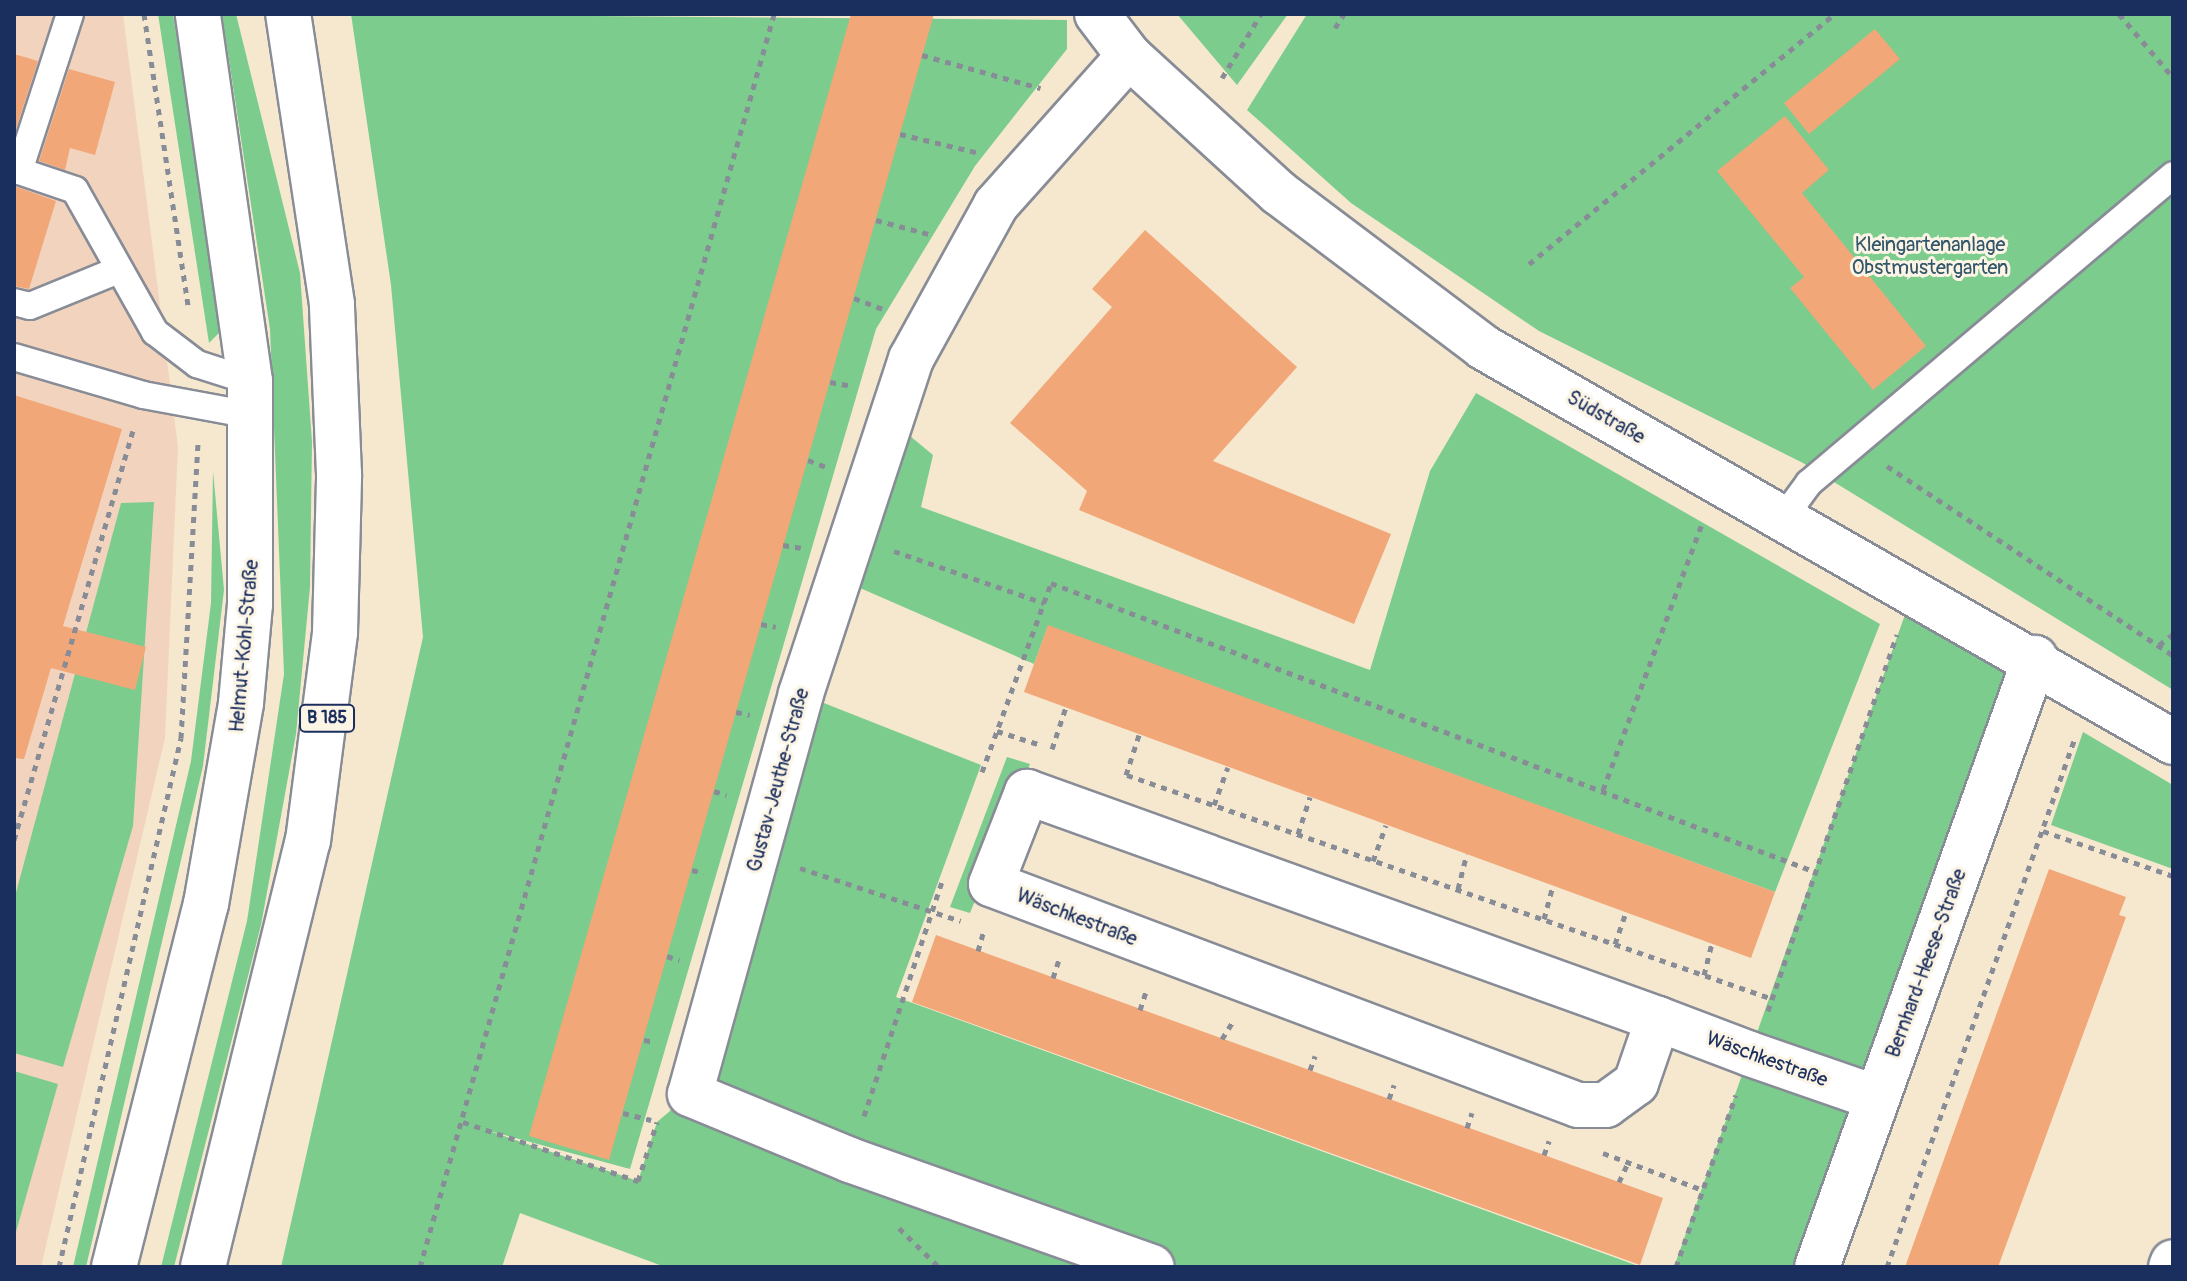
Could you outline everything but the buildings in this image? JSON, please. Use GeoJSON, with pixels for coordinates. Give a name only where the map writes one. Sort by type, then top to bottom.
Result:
{"type":"FeatureCollection","features":[{"type":"Feature","properties":{"kind":"street","name":"Helmut-Kohl-Straße"},"geometry":{"type":"LineString","coordinates":[[114,1267],[225,808],[250,604],[250,398],[198,14]]}},
{"type":"Feature","properties":{"kind":"street","name":"B 185"},"geometry":{"type":"LineString","coordinates":[[203,1267],[308,841],[335,632],[339,474],[332,304],[288,14]]}},
{"type":"Feature","properties":{"kind":"street","name":"Südstraße"},"geometry":{"type":"LineString","coordinates":[[1097,14],[1129,56],[1279,193],[1483,347],[2035,658],[2173,742]]}},
{"type":"Feature","properties":{"kind":"street","name":"Gustav-Jeuthe-Straße"},"geometry":{"type":"LineString","coordinates":[[690,1094],[801,694],[911,359],[996,205],[1129,56]]}},
{"type":"Feature","properties":{"kind":"street","name":"Bernhard-Heese-Straße"},"geometry":{"type":"LineString","coordinates":[[1817,1267],[2035,658]]}},
{"type":"Feature","properties":{"kind":"street","name":"Wäschkestraße"},"geometry":{"type":"LineString","coordinates":[[1658,1019],[1636,1083],[1606,1105],[1578,1105],[991,884],[1027,792],[1658,1019],[1750,1054],[1877,1098]]}},
{"type":"Feature","properties":{"kind":"street"},"geometry":{"type":"LineString","coordinates":[[690,1094],[850,1160],[1152,1267]]}},
{"type":"Feature","properties":{"kind":"lane"},"geometry":{"type":"LineString","coordinates":[[70,14],[19,171],[75,190],[155,332],[250,398]]}},
{"type":"Feature","properties":{"kind":"lane"},"geometry":{"type":"LineString","coordinates":[[1784,517],[1809,483],[2173,175]]}},
{"type":"Feature","properties":{"kind":"lane"},"geometry":{"type":"LineString","coordinates":[[14,302],[30,306],[118,270]]}},
{"type":"Feature","properties":{"kind":"lane"},"geometry":{"type":"LineString","coordinates":[[14,357],[199,409],[250,398]]}},
{"type":"Feature","properties":{"kind":"path"},"geometry":{"type":"LineString","coordinates":[[144,14],[197,364]]}},
{"type":"Feature","properties":{"kind":"path"},"geometry":{"type":"LineString","coordinates":[[420,1267],[774,14]]}},
{"type":"Feature","properties":{"kind":"path"},"geometry":{"type":"LineString","coordinates":[[1191,115],[1261,14]]}},
{"type":"Feature","properties":{"kind":"path"},"geometry":{"type":"LineString","coordinates":[[1335,28],[1344,14]]}},
{"type":"Feature","properties":{"kind":"path"},"geometry":{"type":"LineString","coordinates":[[1529,264],[1834,14]]}},
{"type":"Feature","properties":{"kind":"path"},"geometry":{"type":"LineString","coordinates":[[2119,14],[2173,77]]}},
{"type":"Feature","properties":{"kind":"path"},"geometry":{"type":"LineString","coordinates":[[922,55],[1056,92]]}},
{"type":"Feature","properties":{"kind":"path"},"geometry":{"type":"LineString","coordinates":[[900,134],[992,157]]}},
{"type":"Feature","properties":{"kind":"path"},"geometry":{"type":"LineString","coordinates":[[876,220],[930,234]]}},
{"type":"Feature","properties":{"kind":"path"},"geometry":{"type":"LineString","coordinates":[[854,298],[890,311]]}},
{"type":"Feature","properties":{"kind":"path"},"geometry":{"type":"LineString","coordinates":[[830,382],[865,389]]}},
{"type":"Feature","properties":{"kind":"path"},"geometry":{"type":"LineString","coordinates":[[14,840],[143,395]]}},
{"type":"Feature","properties":{"kind":"path"},"geometry":{"type":"LineString","coordinates":[[59,1267],[181,738],[199,409]]}},
{"type":"Feature","properties":{"kind":"path"},"geometry":{"type":"LineString","coordinates":[[1856,446],[2173,655]]}},
{"type":"Feature","properties":{"kind":"path"},"geometry":{"type":"LineString","coordinates":[[1603,790],[1718,480]]}},
{"type":"Feature","properties":{"kind":"path"},"geometry":{"type":"LineString","coordinates":[[854,535],[1044,603]]}},
{"type":"Feature","properties":{"kind":"path"},"geometry":{"type":"LineString","coordinates":[[981,776],[1051,583],[1816,872]]}},
{"type":"Feature","properties":{"kind":"path"},"geometry":{"type":"LineString","coordinates":[[1676,1267],[1750,1054],[1773,999],[1913,592]]}},
{"type":"Feature","properties":{"kind":"path"},"geometry":{"type":"LineString","coordinates":[[2159,645],[2173,634]]}},
{"type":"Feature","properties":{"kind":"path"},"geometry":{"type":"LineString","coordinates":[[1052,749],[1066,707]]}},
{"type":"Feature","properties":{"kind":"path"},"geometry":{"type":"LineString","coordinates":[[1887,1267],[2080,722]]}},
{"type":"Feature","properties":{"kind":"path"},"geometry":{"type":"LineString","coordinates":[[997,731],[1067,754]]}},
{"type":"Feature","properties":{"kind":"path"},"geometry":{"type":"LineString","coordinates":[[1126,775],[1139,735]]}},
{"type":"Feature","properties":{"kind":"path"},"geometry":{"type":"LineString","coordinates":[[1214,805],[1228,767]]}},
{"type":"Feature","properties":{"kind":"path"},"geometry":{"type":"LineString","coordinates":[[1112,770],[1773,999]]}},
{"type":"Feature","properties":{"kind":"path"},"geometry":{"type":"LineString","coordinates":[[1298,834],[1310,797]]}},
{"type":"Feature","properties":{"kind":"path"},"geometry":{"type":"LineString","coordinates":[[1373,861],[1386,825]]}},
{"type":"Feature","properties":{"kind":"path"},"geometry":{"type":"LineString","coordinates":[[2043,831],[2173,876]]}},
{"type":"Feature","properties":{"kind":"path"},"geometry":{"type":"LineString","coordinates":[[1458,889],[1467,854]]}},
{"type":"Feature","properties":{"kind":"path"},"geometry":{"type":"LineString","coordinates":[[850,1160],[948,866]]}},
{"type":"Feature","properties":{"kind":"path"},"geometry":{"type":"LineString","coordinates":[[1544,919],[1553,886]]}},
{"type":"Feature","properties":{"kind":"path"},"geometry":{"type":"LineString","coordinates":[[1615,944],[1626,912]]}},
{"type":"Feature","properties":{"kind":"path"},"geometry":{"type":"LineString","coordinates":[[978,951],[984,930]]}},
{"type":"Feature","properties":{"kind":"path"},"geometry":{"type":"LineString","coordinates":[[1704,975],[1712,944]]}},
{"type":"Feature","properties":{"kind":"path"},"geometry":{"type":"LineString","coordinates":[[1053,978],[1060,957]]}},
{"type":"Feature","properties":{"kind":"path"},"geometry":{"type":"LineString","coordinates":[[1140,1010],[1146,989]]}},
{"type":"Feature","properties":{"kind":"path"},"geometry":{"type":"LineString","coordinates":[[1222,1039],[1234,1020]]}},
{"type":"Feature","properties":{"kind":"path"},"geometry":{"type":"LineString","coordinates":[[1310,1070],[1317,1051]]}},
{"type":"Feature","properties":{"kind":"path"},"geometry":{"type":"LineString","coordinates":[[1389,1099],[1396,1078]]}},
{"type":"Feature","properties":{"kind":"path"},"geometry":{"type":"LineString","coordinates":[[463,1122],[638,1181],[657,1122],[690,1094]]}},
{"type":"Feature","properties":{"kind":"path"},"geometry":{"type":"LineString","coordinates":[[1619,1182],[1628,1163]]}},
{"type":"Feature","properties":{"kind":"shaded area"},"geometry":{"type":"Polygon","coordinates":[[[14,14],[123,14],[178,447],[165,738],[41,1267],[14,1267],[14,14]]]}},
{"type":"Feature","properties":{"kind":"green space"},"geometry":{"type":"Polygon","coordinates":[[[158,14],[173,14],[199,180],[220,332],[209,343],[158,14]]]}},
{"type":"Feature","properties":{"kind":"green space"},"geometry":{"type":"Polygon","coordinates":[[[222,14],[236,14],[300,273],[312,442],[310,587],[296,734],[261,925],[174,1267],[161,1267],[247,921],[284,674],[270,329],[222,14]]]}},
{"type":"Feature","properties":{"kind":"green space"},"geometry":{"type":"Polygon","coordinates":[[[351,14],[1067,20],[1067,49],[975,166],[876,329],[630,1169],[486,1130],[638,1181],[657,1122],[690,1094],[801,694],[981,765],[896,997],[1641,1267],[665,1267],[520,1213],[502,1267],[281,1267],[423,637],[391,285],[351,14]]]}},
{"type":"Feature","properties":{"kind":"green space"},"geometry":{"type":"Polygon","coordinates":[[[1177,14],[1288,14],[1237,85],[1177,14]]]}},
{"type":"Feature","properties":{"kind":"green space","name":"Kleingartenanlage Obstmustergarten"},"geometry":{"type":"Polygon","coordinates":[[[1307,14],[2173,14],[2173,690],[1803,463],[1539,331],[1351,203],[1247,110],[1307,14]]]}},
{"type":"Feature","properties":{"kind":"green space"},"geometry":{"type":"Polygon","coordinates":[[[1476,393],[1880,624],[1775,892],[1048,626],[1034,664],[860,588],[904,431],[933,455],[921,507],[1370,670],[1430,471],[1476,393]]]}},
{"type":"Feature","properties":{"kind":"green space"},"geometry":{"type":"Polygon","coordinates":[[[213,471],[224,590],[203,766],[86,1267],[73,1267],[191,761],[211,603],[213,471]]]}},
{"type":"Feature","properties":{"kind":"green space"},"geometry":{"type":"Polygon","coordinates":[[[154,502],[133,826],[63,1067],[14,1053],[14,900],[121,503],[154,502]]]}},
{"type":"Feature","properties":{"kind":"green space"},"geometry":{"type":"Polygon","coordinates":[[[1913,592],[2035,658],[1817,1267],[1674,1267],[1913,592]]]}},
{"type":"Feature","properties":{"kind":"green space"},"geometry":{"type":"Polygon","coordinates":[[[2083,732],[2173,785],[2173,869],[2051,825],[2083,732]]]}},
{"type":"Feature","properties":{"kind":"green space"},"geometry":{"type":"Polygon","coordinates":[[[1007,757],[1030,764],[970,913],[950,907],[1007,757]]]}},
{"type":"Feature","properties":{"kind":"green space"},"geometry":{"type":"Polygon","coordinates":[[[14,1071],[58,1084],[14,1239],[14,1071]]]}}]}
